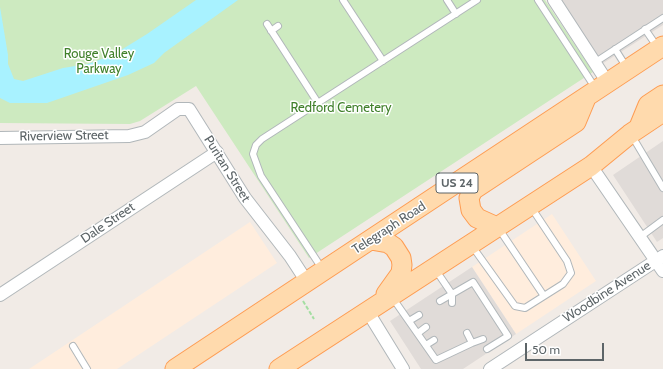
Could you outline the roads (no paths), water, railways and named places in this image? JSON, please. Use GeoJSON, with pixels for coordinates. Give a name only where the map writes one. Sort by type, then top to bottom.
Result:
{"type":"FeatureCollection","features":[{"type":"Feature","properties":{"kind":"main road","name":"Telegraph Road"},"geometry":{"type":"LineString","coordinates":[[175,369],[661,48]]}},
{"type":"Feature","properties":{"kind":"main road"},"geometry":{"type":"LineString","coordinates":[[497,227],[477,218],[471,210],[469,198],[473,190],[576,122],[597,90]]}},
{"type":"Feature","properties":{"kind":"main road"},"geometry":{"type":"LineString","coordinates":[[635,130],[648,105],[663,95]]}},
{"type":"Feature","properties":{"kind":"main road"},"geometry":{"type":"LineString","coordinates":[[278,369],[591,166],[635,130],[663,112]]}},
{"type":"Feature","properties":{"kind":"main road"},"geometry":{"type":"LineString","coordinates":[[371,240],[388,243],[394,247],[401,258],[402,265],[401,273],[393,286],[372,309]]}},
{"type":"Feature","properties":{"kind":"street"},"geometry":{"type":"LineString","coordinates":[[555,1],[594,63],[597,90]]}},
{"type":"Feature","properties":{"kind":"street","name":"Puritan Street"},"geometry":{"type":"LineString","coordinates":[[129,136],[145,132],[178,110],[189,109],[245,198],[290,256],[307,282]]}},
{"type":"Feature","properties":{"kind":"street","name":"Riverview Street"},"geometry":{"type":"LineString","coordinates":[[0,138],[129,136]]}},
{"type":"Feature","properties":{"kind":"street","name":"Dale Street"},"geometry":{"type":"LineString","coordinates":[[0,295],[217,152]]}},
{"type":"Feature","properties":{"kind":"street"},"geometry":{"type":"LineString","coordinates":[[591,166],[640,237],[659,258],[663,271]]}},
{"type":"Feature","properties":{"kind":"street","name":"Woodbine Avenue"},"geometry":{"type":"LineString","coordinates":[[490,369],[659,258]]}},
{"type":"Feature","properties":{"kind":"street"},"geometry":{"type":"LineString","coordinates":[[372,309],[403,369]]}},
{"type":"Feature","properties":{"kind":"lane"},"geometry":{"type":"LineString","coordinates":[[343,0],[383,61]]}},
{"type":"Feature","properties":{"kind":"lane"},"geometry":{"type":"LineString","coordinates":[[447,0],[456,14]]}},
{"type":"Feature","properties":{"kind":"lane"},"geometry":{"type":"LineString","coordinates":[[324,271],[261,176],[253,154],[256,145],[262,139],[477,0]]}},
{"type":"Feature","properties":{"kind":"lane"},"geometry":{"type":"LineString","coordinates":[[538,0],[597,90]]}},
{"type":"Feature","properties":{"kind":"lane"},"geometry":{"type":"LineString","coordinates":[[594,63],[663,18]]}},
{"type":"Feature","properties":{"kind":"lane"},"geometry":{"type":"LineString","coordinates":[[267,24],[318,103]]}},
{"type":"Feature","properties":{"kind":"lane"},"geometry":{"type":"LineString","coordinates":[[271,31],[278,26]]}},
{"type":"Feature","properties":{"kind":"lane"},"geometry":{"type":"LineString","coordinates":[[646,29],[661,48]]}},
{"type":"Feature","properties":{"kind":"lane"},"geometry":{"type":"LineString","coordinates":[[615,49],[628,69]]}},
{"type":"Feature","properties":{"kind":"lane"},"geometry":{"type":"LineString","coordinates":[[635,130],[663,188]]}},
{"type":"Feature","properties":{"kind":"lane"},"geometry":{"type":"LineString","coordinates":[[470,244],[515,306],[525,308],[563,284],[571,274],[567,261],[530,206]]}},
{"type":"Feature","properties":{"kind":"lane"},"geometry":{"type":"LineString","coordinates":[[640,237],[663,220]]}},
{"type":"Feature","properties":{"kind":"lane"},"geometry":{"type":"LineString","coordinates":[[497,227],[544,296]]}},
{"type":"Feature","properties":{"kind":"lane"},"geometry":{"type":"LineString","coordinates":[[434,268],[452,294],[452,303]]}},
{"type":"Feature","properties":{"kind":"lane"},"geometry":{"type":"LineString","coordinates":[[440,302],[473,282],[508,336],[487,349]]}},
{"type":"Feature","properties":{"kind":"lane"},"geometry":{"type":"LineString","coordinates":[[391,295],[436,360],[483,339]]}},
{"type":"Feature","properties":{"kind":"lane"},"geometry":{"type":"LineString","coordinates":[[409,321],[418,315]]}},
{"type":"Feature","properties":{"kind":"lane"},"geometry":{"type":"LineString","coordinates":[[495,330],[501,326]]}},
{"type":"Feature","properties":{"kind":"lane"},"geometry":{"type":"LineString","coordinates":[[418,333],[426,327]]}},
{"type":"Feature","properties":{"kind":"lane"},"geometry":{"type":"LineString","coordinates":[[467,333],[472,343]]}},
{"type":"Feature","properties":{"kind":"lane"},"geometry":{"type":"LineString","coordinates":[[426,345],[434,340]]}},
{"type":"Feature","properties":{"kind":"lane"},"geometry":{"type":"LineString","coordinates":[[72,346],[87,369]]}},
{"type":"Feature","properties":{"kind":"water"},"geometry":{"type":"Polygon","coordinates":[[[196,0],[238,0],[164,53],[154,63],[128,75],[47,103],[10,103],[0,98],[0,7],[8,55],[8,64],[14,79],[23,81],[63,68],[88,64],[113,55],[147,34],[196,0]]]}},
{"type":"Feature","properties":{"kind":"park label","name":"Rouge Valley Parkway"},"geometry":{"type":"Point","coordinates":[99,62]}},
{"type":"Feature","properties":{"kind":"park label","name":"Redford Cemetery"},"geometry":{"type":"Point","coordinates":[341,108]}}]}
